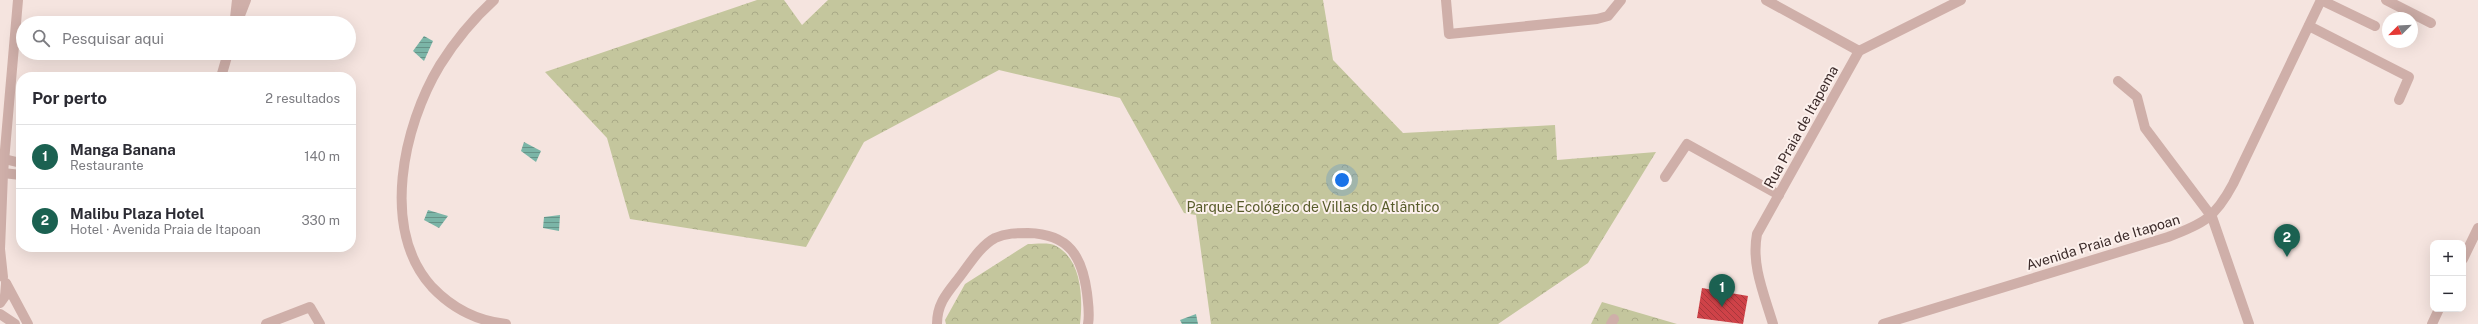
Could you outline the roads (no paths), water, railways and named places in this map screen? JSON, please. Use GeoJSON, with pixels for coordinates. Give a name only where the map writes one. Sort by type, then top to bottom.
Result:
{"type":"FeatureCollection","features":[{"type":"Feature","properties":{"kind":"street"},"geometry":{"type":"LineString","coordinates":[[17,16],[18,0]]}},
{"type":"Feature","properties":{"kind":"street"},"geometry":{"type":"LineString","coordinates":[[236,16],[237,0]]}},
{"type":"Feature","properties":{"kind":"street"},"geometry":{"type":"LineString","coordinates":[[239,16],[246,0]]}},
{"type":"Feature","properties":{"kind":"street"},"geometry":{"type":"LineString","coordinates":[[494,0],[461,34],[440,66],[423,100],[408,149],[402,184],[402,222],[409,249],[421,275],[441,297],[466,314],[490,322],[506,324]]}},
{"type":"Feature","properties":{"kind":"street"},"geometry":{"type":"LineString","coordinates":[[1446,0],[1449,34],[1597,19],[1608,16],[1621,0]]}},
{"type":"Feature","properties":{"kind":"street"},"geometry":{"type":"LineString","coordinates":[[1766,0],[1859,51],[1960,0]]}},
{"type":"Feature","properties":{"kind":"street"},"geometry":{"type":"LineString","coordinates":[[2321,0],[2375,26]]}},
{"type":"Feature","properties":{"kind":"street","name":"Avenida Praia de Itapoan"},"geometry":{"type":"LineString","coordinates":[[1883,324],[2168,237],[2190,229],[2212,217],[2224,201],[2233,184],[2321,0]]}},
{"type":"Feature","properties":{"kind":"street"},"geometry":{"type":"LineString","coordinates":[[2386,0],[2431,23]]}},
{"type":"Feature","properties":{"kind":"street"},"geometry":{"type":"LineString","coordinates":[[0,303],[5,296],[0,249],[4,159],[16,23]]}},
{"type":"Feature","properties":{"kind":"street"},"geometry":{"type":"LineString","coordinates":[[2308,26],[2409,77],[2399,100]]}},
{"type":"Feature","properties":{"kind":"street","name":"Rua Praia de Itapema"},"geometry":{"type":"LineString","coordinates":[[1773,324],[1756,268],[1754,250],[1757,234],[1859,51]]}},
{"type":"Feature","properties":{"kind":"street"},"geometry":{"type":"LineString","coordinates":[[222,72],[226,60]]}},
{"type":"Feature","properties":{"kind":"street"},"geometry":{"type":"LineString","coordinates":[[2118,81],[2137,97],[2145,128],[2212,217],[2249,324]]}},
{"type":"Feature","properties":{"kind":"street"},"geometry":{"type":"LineString","coordinates":[[1665,177],[1687,144],[1779,195]]}},
{"type":"Feature","properties":{"kind":"street"},"geometry":{"type":"LineString","coordinates":[[4,159],[16,162]]}},
{"type":"Feature","properties":{"kind":"street"},"geometry":{"type":"LineString","coordinates":[[3,175],[16,175]]}},
{"type":"Feature","properties":{"kind":"street"},"geometry":{"type":"LineString","coordinates":[[0,192],[3,175]]}},
{"type":"Feature","properties":{"kind":"street"},"geometry":{"type":"LineString","coordinates":[[2466,253],[2478,228]]}},
{"type":"Feature","properties":{"kind":"street"},"geometry":{"type":"LineString","coordinates":[[937,324],[937,313],[942,300],[984,246],[995,238],[1016,233],[1039,233],[1051,236],[1075,252],[1082,264],[1085,277],[1088,324]]}},
{"type":"Feature","properties":{"kind":"street"},"geometry":{"type":"LineString","coordinates":[[3,278],[28,324]]}},
{"type":"Feature","properties":{"kind":"street"},"geometry":{"type":"LineString","coordinates":[[266,324],[310,307],[320,324]]}},
{"type":"Feature","properties":{"kind":"street"},"geometry":{"type":"LineString","coordinates":[[2432,324],[2438,312]]}},
{"type":"Feature","properties":{"kind":"street"},"geometry":{"type":"LineString","coordinates":[[0,314],[15,324]]}},
{"type":"Feature","properties":{"kind":"water"},"geometry":{"type":"Polygon","coordinates":[[[424,36],[433,41],[424,61],[413,51],[424,36]]]}},
{"type":"Feature","properties":{"kind":"water"},"geometry":{"type":"Polygon","coordinates":[[[524,142],[541,151],[536,162],[521,151],[524,142]]]}},
{"type":"Feature","properties":{"kind":"water"},"geometry":{"type":"Polygon","coordinates":[[[428,210],[448,216],[439,228],[424,220],[428,210]]]}},
{"type":"Feature","properties":{"kind":"water"},"geometry":{"type":"Polygon","coordinates":[[[560,215],[559,231],[543,228],[544,217],[560,215]]]}},
{"type":"Feature","properties":{"kind":"water"},"geometry":{"type":"Polygon","coordinates":[[[1196,314],[1198,324],[1182,324],[1180,320],[1196,314]]]}},
{"type":"Feature","properties":{"kind":"place","name":"Malibu Plaza Hotel"},"geometry":{"type":"Point","coordinates":[2287,257]}},
{"type":"Feature","properties":{"kind":"place","name":"Manga Banana"},"geometry":{"type":"Point","coordinates":[1722,307]}},
{"type":"Feature","properties":{"kind":"park label","name":"Parque Ecológico de Villas do Atlântico"},"geometry":{"type":"Point","coordinates":[1313,207]}}]}
